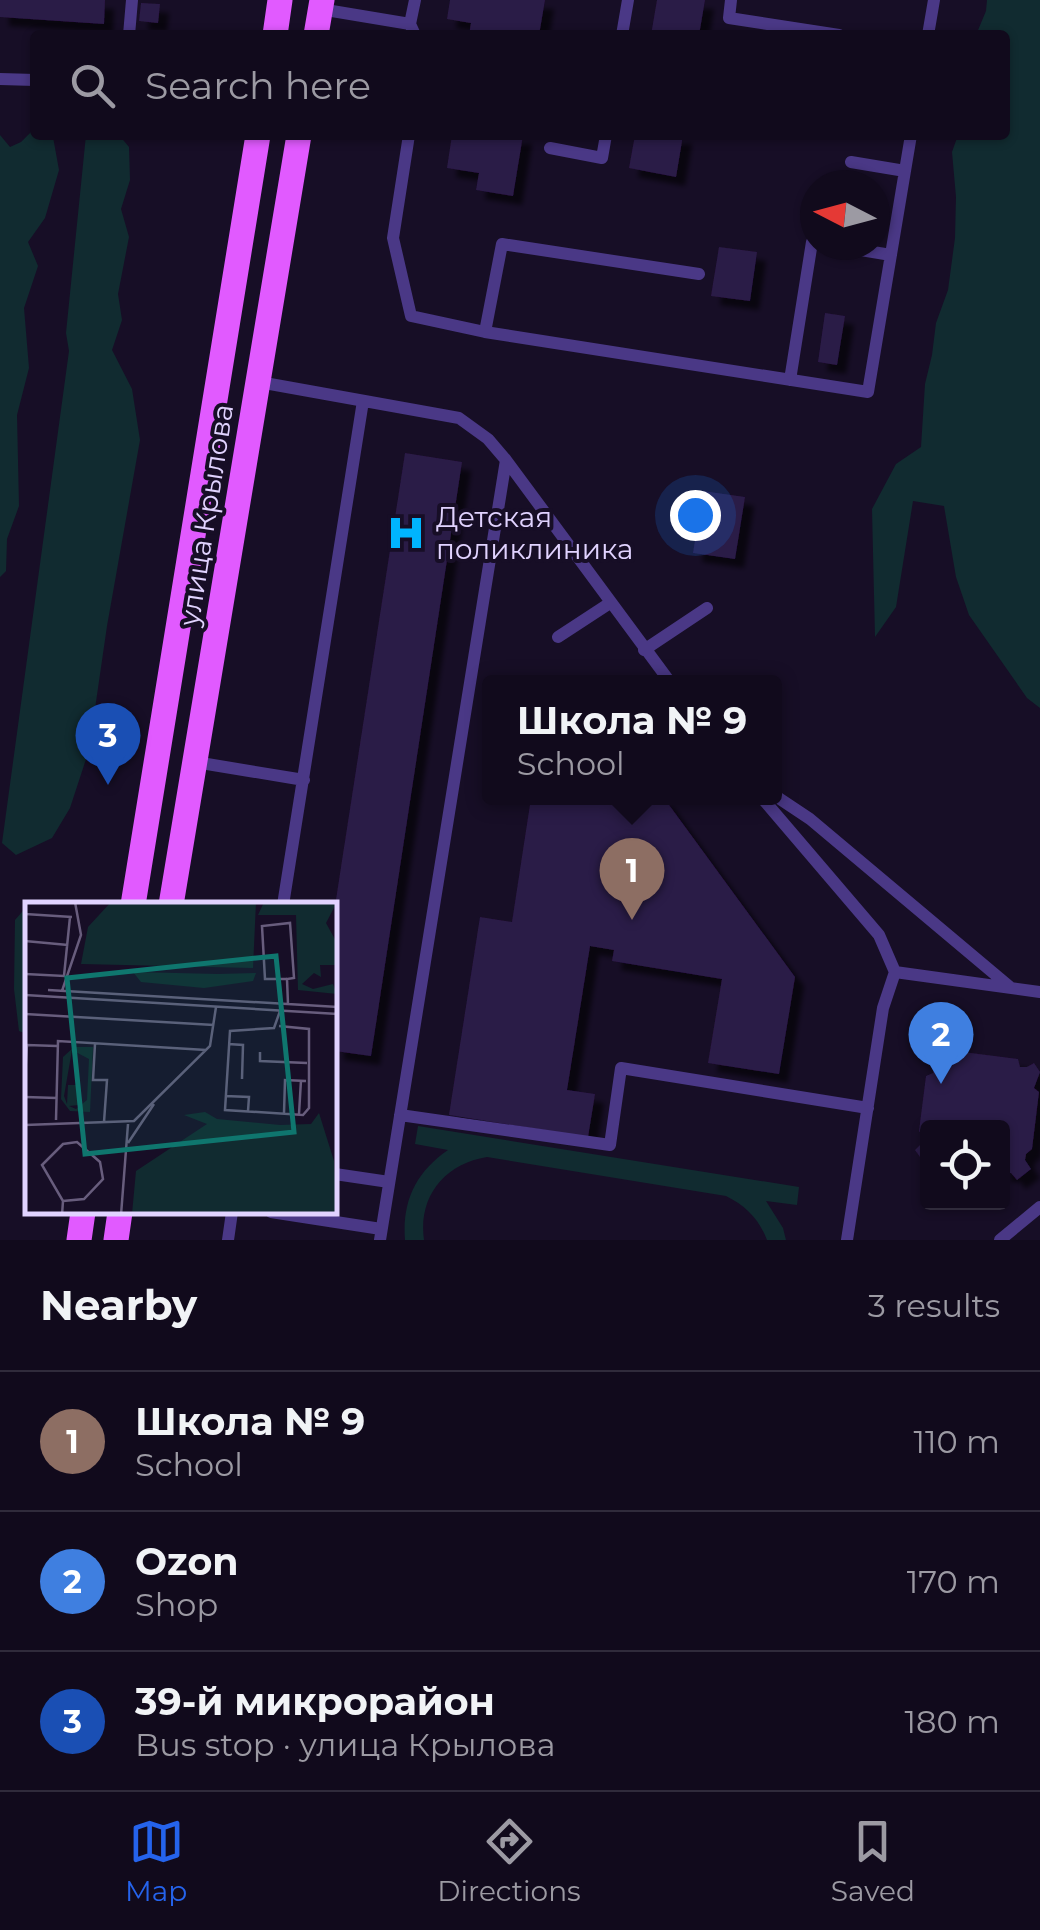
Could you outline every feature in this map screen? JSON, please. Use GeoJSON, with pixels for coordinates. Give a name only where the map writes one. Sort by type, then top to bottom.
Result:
{"type":"FeatureCollection","features":[{"type":"Feature","properties":{"kind":"main road"},"geometry":{"type":"LineString","coordinates":[[276,30],[280,0]]}},
{"type":"Feature","properties":{"kind":"main road","name":"улица Крылова"},"geometry":{"type":"LineString","coordinates":[[133,902],[257,140]]}},
{"type":"Feature","properties":{"kind":"main road","name":"улица Крылова"},"geometry":{"type":"LineString","coordinates":[[172,902],[299,140]]}},
{"type":"Feature","properties":{"kind":"main road"},"geometry":{"type":"LineString","coordinates":[[78,1240],[82,1215]]}},
{"type":"Feature","properties":{"kind":"main road"},"geometry":{"type":"LineString","coordinates":[[116,1240],[120,1215]]}},
{"type":"Feature","properties":{"kind":"lane"},"geometry":{"type":"LineString","coordinates":[[129,30],[132,0]]}},
{"type":"Feature","properties":{"kind":"lane"},"geometry":{"type":"LineString","coordinates":[[319,15],[413,29],[415,0]]}},
{"type":"Feature","properties":{"kind":"lane"},"geometry":{"type":"LineString","coordinates":[[623,30],[628,0]]}},
{"type":"Feature","properties":{"kind":"lane"},"geometry":{"type":"LineString","coordinates":[[732,0],[728,18],[806,30]]}},
{"type":"Feature","properties":{"kind":"lane"},"geometry":{"type":"LineString","coordinates":[[929,30],[934,0]]}},
{"type":"Feature","properties":{"kind":"lane"},"geometry":{"type":"LineString","coordinates":[[0,79],[30,80]]}},
{"type":"Feature","properties":{"kind":"lane"},"geometry":{"type":"LineString","coordinates":[[408,140],[393,238],[411,316],[485,332],[868,392],[911,140]]}},
{"type":"Feature","properties":{"kind":"lane"},"geometry":{"type":"LineString","coordinates":[[550,148],[602,158],[605,140]]}},
{"type":"Feature","properties":{"kind":"lane"},"geometry":{"type":"LineString","coordinates":[[851,162],[906,172]]}},
{"type":"Feature","properties":{"kind":"lane"},"geometry":{"type":"LineString","coordinates":[[485,332],[502,244],[699,274]]}},
{"type":"Feature","properties":{"kind":"lane"},"geometry":{"type":"LineString","coordinates":[[790,380],[809,260]]}},
{"type":"Feature","properties":{"kind":"lane"},"geometry":{"type":"LineString","coordinates":[[259,382],[459,418],[488,439],[506,460],[664,675]]}},
{"type":"Feature","properties":{"kind":"lane"},"geometry":{"type":"LineString","coordinates":[[284,902],[363,401]]}},
{"type":"Feature","properties":{"kind":"lane"},"geometry":{"type":"LineString","coordinates":[[285,1215],[380,1235],[506,460]]}},
{"type":"Feature","properties":{"kind":"lane"},"geometry":{"type":"LineString","coordinates":[[558,637],[610,602]]}},
{"type":"Feature","properties":{"kind":"lane"},"geometry":{"type":"LineString","coordinates":[[644,650],[707,608]]}},
{"type":"Feature","properties":{"kind":"lane"},"geometry":{"type":"LineString","coordinates":[[195,762],[304,780]]}},
{"type":"Feature","properties":{"kind":"lane"},"geometry":{"type":"LineString","coordinates":[[782,800],[810,819],[1010,988]]}},
{"type":"Feature","properties":{"kind":"lane"},"geometry":{"type":"LineString","coordinates":[[768,805],[878,934],[895,972],[883,1008],[848,1240]]}},
{"type":"Feature","properties":{"kind":"lane"},"geometry":{"type":"LineString","coordinates":[[895,972],[1040,992]]}},
{"type":"Feature","properties":{"kind":"lane"},"geometry":{"type":"LineString","coordinates":[[400,1115],[610,1145],[622,1068],[868,1108]]}},
{"type":"Feature","properties":{"kind":"lane"},"geometry":{"type":"LineString","coordinates":[[338,1174],[389,1182]]}},
{"type":"Feature","properties":{"kind":"lane"},"geometry":{"type":"LineString","coordinates":[[1000,1240],[1040,1207]]}},
{"type":"Feature","properties":{"kind":"lane"},"geometry":{"type":"LineString","coordinates":[[228,1240],[232,1215]]}},
{"type":"Feature","properties":{"kind":"green space"},"geometry":{"type":"Polygon","coordinates":[[[987,0],[1040,0],[1040,708],[1027,698],[969,615],[956,577],[944,506],[913,501],[896,607],[875,637],[872,509],[896,464],[921,447],[925,384],[936,323],[948,290],[955,238],[952,152],[956,140],[1010,140],[1010,30],[978,30],[987,0]]]}},
{"type":"Feature","properties":{"kind":"green space"},"geometry":{"type":"Polygon","coordinates":[[[30,133],[30,140],[54,140],[59,170],[45,218],[28,242],[38,266],[24,308],[29,368],[17,415],[19,506],[7,539],[6,571],[0,577],[0,135],[10,147],[30,133]]]}},
{"type":"Feature","properties":{"kind":"green space"},"geometry":{"type":"Polygon","coordinates":[[[85,140],[123,140],[129,147],[130,180],[121,209],[129,237],[118,294],[122,320],[112,350],[132,389],[140,440],[89,750],[70,808],[52,838],[16,855],[2,843],[69,351],[66,333],[85,140]]]}},
{"type":"Feature","properties":{"kind":"green space"},"geometry":{"type":"Polygon","coordinates":[[[25,908],[25,1033],[19,1031],[14,989],[15,920],[25,908]]]}},
{"type":"Feature","properties":{"kind":"green space"},"geometry":{"type":"Polygon","coordinates":[[[418,1126],[799,1187],[797,1205],[766,1201],[786,1240],[767,1240],[751,1214],[726,1196],[487,1157],[458,1167],[437,1185],[425,1210],[424,1240],[405,1240],[406,1213],[413,1189],[427,1168],[448,1150],[415,1144],[418,1126]]]}},
{"type":"Feature","properties":{"kind":"building"},"geometry":{"type":"Polygon","coordinates":[[[0,0],[105,0],[104,24],[0,17],[0,0]]]}},
{"type":"Feature","properties":{"kind":"building"},"geometry":{"type":"Polygon","coordinates":[[[450,0],[545,0],[540,30],[470,30],[471,23],[447,19],[450,0]]]}},
{"type":"Feature","properties":{"kind":"building"},"geometry":{"type":"Polygon","coordinates":[[[657,0],[705,0],[700,30],[652,30],[657,0]]]}},
{"type":"Feature","properties":{"kind":"building"},"geometry":{"type":"Polygon","coordinates":[[[141,3],[160,4],[158,23],[139,21],[141,3]]]}},
{"type":"Feature","properties":{"kind":"building"},"geometry":{"type":"Polygon","coordinates":[[[451,140],[522,140],[513,196],[476,190],[479,173],[447,168],[451,140]]]}},
{"type":"Feature","properties":{"kind":"building"},"geometry":{"type":"Polygon","coordinates":[[[634,140],[682,140],[676,177],[629,168],[634,140]]]}},
{"type":"Feature","properties":{"kind":"building"},"geometry":{"type":"Polygon","coordinates":[[[719,247],[757,252],[750,301],[711,296],[719,247]]]}},
{"type":"Feature","properties":{"kind":"building"},"geometry":{"type":"Polygon","coordinates":[[[825,313],[845,316],[837,365],[818,362],[825,313]]]}},
{"type":"Feature","properties":{"kind":"building"},"geometry":{"type":"Polygon","coordinates":[[[405,453],[462,462],[371,1056],[338,1051],[336,902],[405,453]]]}},
{"type":"Feature","properties":{"kind":"building"},"geometry":{"type":"Polygon","coordinates":[[[703,491],[745,497],[735,559],[693,553],[703,491]]]}},
{"type":"Feature","properties":{"kind":"building"},"geometry":{"type":"Polygon","coordinates":[[[530,805],[669,805],[795,977],[779,1074],[708,1063],[722,979],[612,961],[614,950],[590,946],[567,1090],[595,1094],[588,1137],[449,1115],[480,917],[512,922],[530,805]]]}},
{"type":"Feature","properties":{"kind":"building"},"geometry":{"type":"Polygon","coordinates":[[[946,1047],[951,1057],[959,1058],[963,1052],[1018,1059],[1020,1067],[1034,1063],[1040,1072],[1034,1088],[1039,1092],[1032,1149],[1025,1160],[1031,1169],[1017,1180],[1010,1173],[1010,1120],[920,1120],[926,1076],[933,1073],[934,1066],[929,1059],[946,1047]]]}},
{"type":"Feature","properties":{"kind":"place","name":"Детская поликлиника"},"geometry":{"type":"Point","coordinates":[406,533]}},
{"type":"Feature","properties":{"kind":"place","name":"39-й микрорайон"},"geometry":{"type":"Point","coordinates":[108,785]}},
{"type":"Feature","properties":{"kind":"place","name":"Школа № 9"},"geometry":{"type":"Point","coordinates":[632,920]}},
{"type":"Feature","properties":{"kind":"place","name":"Ozon"},"geometry":{"type":"Point","coordinates":[941,1084]}}]}
